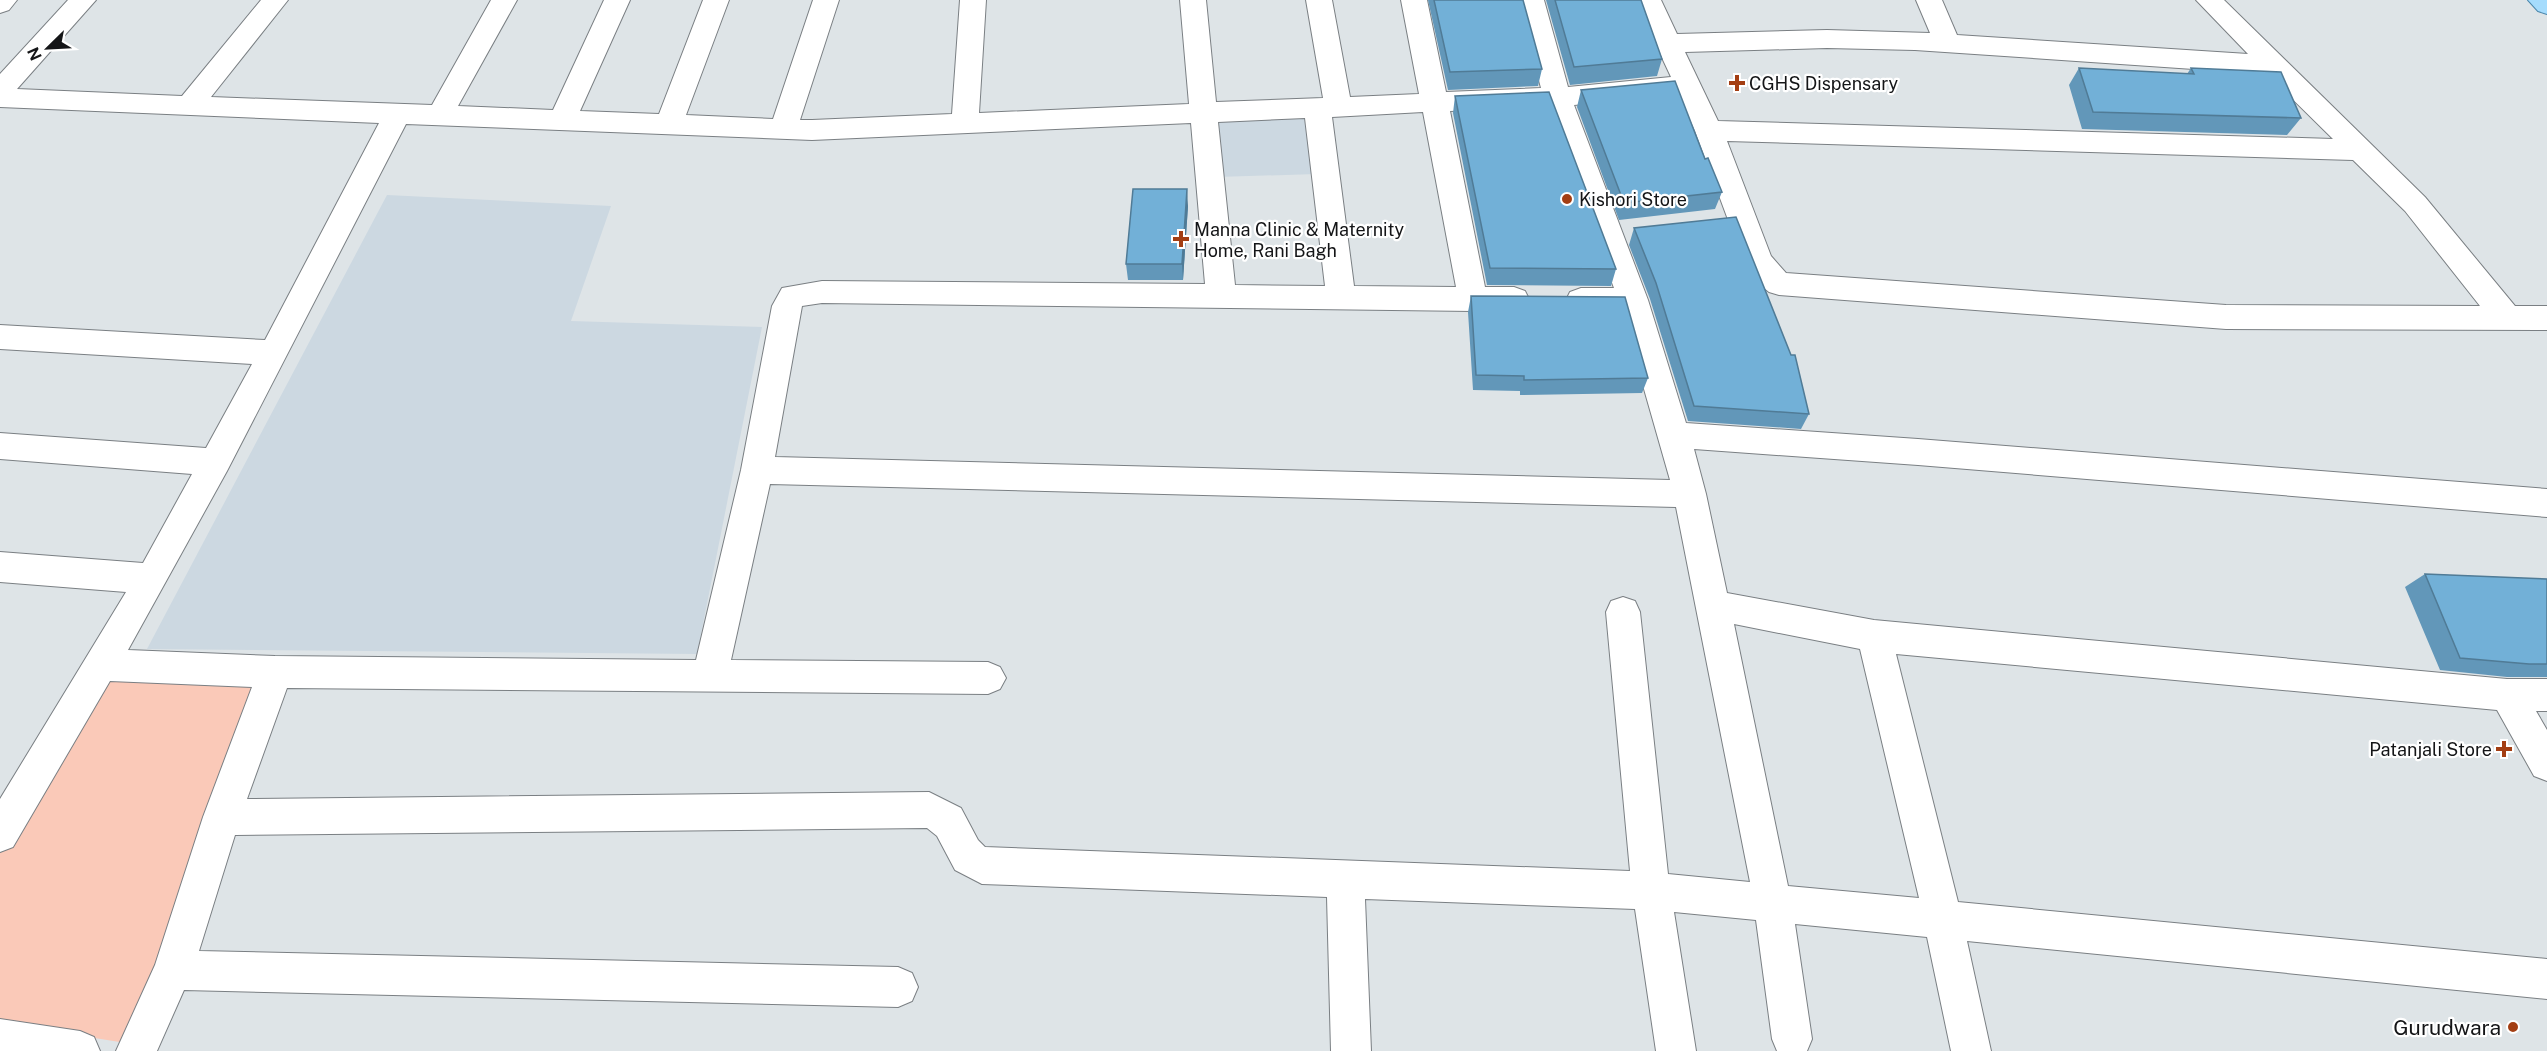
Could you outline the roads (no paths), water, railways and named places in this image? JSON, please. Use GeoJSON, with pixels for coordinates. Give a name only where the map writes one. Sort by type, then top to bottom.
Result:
{"type":"FeatureCollection","features":[{"type":"Feature","properties":{"kind":"main road"},"geometry":{"type":"LineString","coordinates":[[2541,0],[2547,5]]}},
{"type":"Feature","properties":{"kind":"street"},"geometry":{"type":"LineString","coordinates":[[0,4],[4,0]]}},
{"type":"Feature","properties":{"kind":"street"},"geometry":{"type":"LineString","coordinates":[[3,101],[83,0]]}},
{"type":"Feature","properties":{"kind":"street"},"geometry":{"type":"LineString","coordinates":[[189,105],[275,0]]}},
{"type":"Feature","properties":{"kind":"street"},"geometry":{"type":"LineString","coordinates":[[439,117],[504,0]]}},
{"type":"Feature","properties":{"kind":"street"},"geometry":{"type":"LineString","coordinates":[[562,121],[617,0]]}},
{"type":"Feature","properties":{"kind":"street"},"geometry":{"type":"LineString","coordinates":[[669,124],[716,0]]}},
{"type":"Feature","properties":{"kind":"street"},"geometry":{"type":"LineString","coordinates":[[784,128],[826,0]]}},
{"type":"Feature","properties":{"kind":"street"},"geometry":{"type":"LineString","coordinates":[[965,123],[973,0]]}},
{"type":"Feature","properties":{"kind":"street"},"geometry":{"type":"LineString","coordinates":[[1193,0],[1221,296]]}},
{"type":"Feature","properties":{"kind":"street"},"geometry":{"type":"LineString","coordinates":[[1319,0],[1341,297]]}},
{"type":"Feature","properties":{"kind":"street"},"geometry":{"type":"LineString","coordinates":[[1414,0],[1473,298]]}},
{"type":"Feature","properties":{"kind":"street"},"geometry":{"type":"LineString","coordinates":[[1531,0],[1557,97],[1619,233],[1633,300],[1690,494],[1773,903],[1792,1039]]}},
{"type":"Feature","properties":{"kind":"street"},"geometry":{"type":"LineString","coordinates":[[1648,0],[1709,131],[1732,220],[1768,276],[1779,284],[1794,287],[2226,318],[2547,318]]}},
{"type":"Feature","properties":{"kind":"street"},"geometry":{"type":"LineString","coordinates":[[1929,0],[1947,43]]}},
{"type":"Feature","properties":{"kind":"street"},"geometry":{"type":"LineString","coordinates":[[2209,0],[2415,204],[2507,318]]}},
{"type":"Feature","properties":{"kind":"street"},"geometry":{"type":"LineString","coordinates":[[1668,43],[1827,39],[1947,43],[2275,65]]}},
{"type":"Feature","properties":{"kind":"street"},"geometry":{"type":"LineString","coordinates":[[3,101],[189,105],[439,117],[812,129],[1557,97],[1687,85]]}},
{"type":"Feature","properties":{"kind":"street"},"geometry":{"type":"LineString","coordinates":[[0,834],[152,579],[274,353],[397,115]]}},
{"type":"Feature","properties":{"kind":"street"},"geometry":{"type":"LineString","coordinates":[[1709,131],[2362,150]]}},
{"type":"Feature","properties":{"kind":"street"},"geometry":{"type":"LineString","coordinates":[[710,674],[757,471],[787,306],[793,296],[822,292],[1633,300]]}},
{"type":"Feature","properties":{"kind":"street"},"geometry":{"type":"LineString","coordinates":[[0,337],[274,353]]}},
{"type":"Feature","properties":{"kind":"street"},"geometry":{"type":"LineString","coordinates":[[1674,435],[1930,453],[2547,503]]}},
{"type":"Feature","properties":{"kind":"street"},"geometry":{"type":"LineString","coordinates":[[0,447],[216,462]]}},
{"type":"Feature","properties":{"kind":"street"},"geometry":{"type":"LineString","coordinates":[[757,471],[1690,494]]}},
{"type":"Feature","properties":{"kind":"street"},"geometry":{"type":"LineString","coordinates":[[0,567],[152,579]]}},
{"type":"Feature","properties":{"kind":"street"},"geometry":{"type":"LineString","coordinates":[[1712,604],[1874,636],[2507,694],[2547,695]]}},
{"type":"Feature","properties":{"kind":"street"},"geometry":{"type":"LineString","coordinates":[[1623,612],[1651,891],[1676,1051]]}},
{"type":"Feature","properties":{"kind":"street"},"geometry":{"type":"LineString","coordinates":[[1874,636],[1943,920],[1971,1051]]}},
{"type":"Feature","properties":{"kind":"street"},"geometry":{"type":"LineString","coordinates":[[100,665],[275,672],[988,678]]}},
{"type":"Feature","properties":{"kind":"street"},"geometry":{"type":"LineString","coordinates":[[136,1051],[173,970],[222,817],[275,672]]}},
{"type":"Feature","properties":{"kind":"street"},"geometry":{"type":"LineString","coordinates":[[2507,694],[2547,764]]}},
{"type":"Feature","properties":{"kind":"street"},"geometry":{"type":"LineString","coordinates":[[222,817],[929,810],[949,821],[962,849],[970,860],[982,865],[1651,891],[2547,979]]}},
{"type":"Feature","properties":{"kind":"street"},"geometry":{"type":"LineString","coordinates":[[1345,878],[1351,1051]]}},
{"type":"Feature","properties":{"kind":"street"},"geometry":{"type":"LineString","coordinates":[[173,970],[898,987]]}},
{"type":"Feature","properties":{"kind":"street"},"geometry":{"type":"LineString","coordinates":[[0,1039],[80,1051]]}},
{"type":"Feature","properties":{"kind":"place","name":"CGHS Dispensary"},"geometry":{"type":"Point","coordinates":[1737,83]}},
{"type":"Feature","properties":{"kind":"place","name":"Kishori Store"},"geometry":{"type":"Point","coordinates":[1567,199]}},
{"type":"Feature","properties":{"kind":"place","name":"Manna Clinic & Maternity Home, Rani Bagh"},"geometry":{"type":"Point","coordinates":[1181,239]}},
{"type":"Feature","properties":{"kind":"place","name":"Patanjali Store"},"geometry":{"type":"Point","coordinates":[2504,749]}},
{"type":"Feature","properties":{"kind":"place","name":"Gurudwara"},"geometry":{"type":"Point","coordinates":[2513,1027]}}]}
